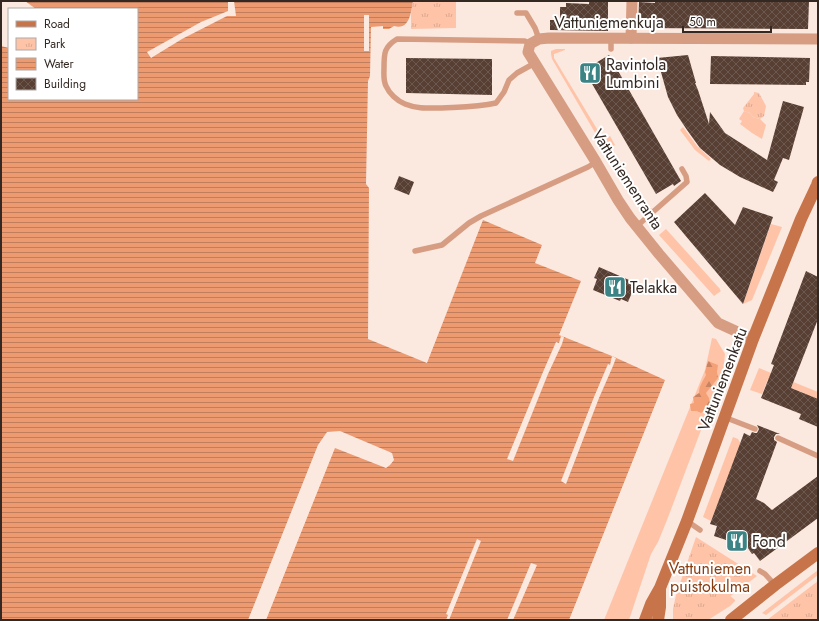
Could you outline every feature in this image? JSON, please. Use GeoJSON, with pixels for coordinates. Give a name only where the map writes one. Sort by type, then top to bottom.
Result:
{"type":"FeatureCollection","features":[{"type":"Feature","properties":{"kind":"street"},"geometry":{"type":"LineString","coordinates":[[631,38],[632,1]]}},
{"type":"Feature","properties":{"kind":"street","name":"Vattuniemenkuja"},"geometry":{"type":"LineString","coordinates":[[532,45],[549,38],[818,39]]}},
{"type":"Feature","properties":{"kind":"street","name":"Vattuniemenranta"},"geometry":{"type":"LineString","coordinates":[[532,45],[535,63],[630,218],[716,324],[754,339]]}},
{"type":"Feature","properties":{"kind":"street","name":"Vattuniemenkatu"},"geometry":{"type":"LineString","coordinates":[[645,620],[651,604],[660,588],[687,521],[724,417],[801,219],[818,184]]}},
{"type":"Feature","properties":{"kind":"street"},"geometry":{"type":"LineString","coordinates":[[731,620],[818,553]]}},
{"type":"Feature","properties":{"kind":"street","name":"Vattuniemenkatu"},"geometry":{"type":"LineString","coordinates":[[658,620],[660,588]]}},
{"type":"Feature","properties":{"kind":"lane"},"geometry":{"type":"LineString","coordinates":[[517,13],[526,13],[535,28],[532,45],[525,41],[397,39],[386,49],[384,55],[384,82],[392,95],[399,101],[421,108],[484,106],[496,103],[504,92],[509,80],[517,73],[535,63]]}},
{"type":"Feature","properties":{"kind":"lane"},"geometry":{"type":"LineString","coordinates":[[611,38],[611,49]]}},
{"type":"Feature","properties":{"kind":"lane"},"geometry":{"type":"LineString","coordinates":[[415,251],[442,244],[469,223],[481,216],[596,162]]}},
{"type":"Feature","properties":{"kind":"lane"},"geometry":{"type":"LineString","coordinates":[[637,226],[687,182],[682,168]]}},
{"type":"Feature","properties":{"kind":"lane"},"geometry":{"type":"LineString","coordinates":[[724,417],[754,429]]}},
{"type":"Feature","properties":{"kind":"lane"},"geometry":{"type":"LineString","coordinates":[[778,438],[818,456]]}},
{"type":"Feature","properties":{"kind":"lane"},"geometry":{"type":"LineString","coordinates":[[687,521],[700,530]]}},
{"type":"Feature","properties":{"kind":"lane"},"geometry":{"type":"LineString","coordinates":[[760,571],[765,574],[775,585]]}},
{"type":"Feature","properties":{"kind":"green space"},"geometry":{"type":"Polygon","coordinates":[[[413,1],[456,1],[456,28],[411,29],[413,1]]]}},
{"type":"Feature","properties":{"kind":"green space"},"geometry":{"type":"Polygon","coordinates":[[[556,49],[565,49],[554,54],[554,58],[600,134],[597,136],[552,59],[551,51],[556,49]]]}},
{"type":"Feature","properties":{"kind":"green space"},"geometry":{"type":"Polygon","coordinates":[[[754,92],[759,93],[766,106],[764,116],[760,119],[753,117],[750,113],[744,111],[743,108],[754,92]]]}},
{"type":"Feature","properties":{"kind":"green space"},"geometry":{"type":"Polygon","coordinates":[[[744,111],[750,113],[753,117],[760,119],[766,125],[762,139],[740,124],[742,121],[739,119],[744,111]]]}},
{"type":"Feature","properties":{"kind":"green space"},"geometry":{"type":"Polygon","coordinates":[[[683,127],[697,146],[711,159],[709,161],[695,150],[680,130],[683,127]]]}},
{"type":"Feature","properties":{"kind":"green space"},"geometry":{"type":"Polygon","coordinates":[[[610,136],[615,145],[608,150],[645,212],[651,208],[652,209],[646,215],[643,215],[601,142],[610,136]]]}},
{"type":"Feature","properties":{"kind":"green space"},"geometry":{"type":"Polygon","coordinates":[[[771,224],[782,227],[752,300],[743,304],[771,224]]]}},
{"type":"Feature","properties":{"kind":"green space"},"geometry":{"type":"Polygon","coordinates":[[[666,229],[721,291],[714,296],[659,235],[666,229]]]}},
{"type":"Feature","properties":{"kind":"green space"},"geometry":{"type":"Polygon","coordinates":[[[712,338],[716,339],[725,354],[723,372],[667,520],[658,542],[651,554],[629,620],[604,620],[705,370],[712,338]]]}},
{"type":"Feature","properties":{"kind":"green space"},"geometry":{"type":"Polygon","coordinates":[[[708,361],[718,365],[718,378],[706,393],[710,404],[701,413],[691,411],[690,404],[694,403],[693,397],[699,393],[700,386],[706,375],[705,372],[708,361]]]}},
{"type":"Feature","properties":{"kind":"green space"},"geometry":{"type":"Polygon","coordinates":[[[759,368],[818,392],[818,399],[802,398],[804,393],[768,379],[762,394],[750,390],[759,368]]]}},
{"type":"Feature","properties":{"kind":"green space"},"geometry":{"type":"Polygon","coordinates":[[[733,437],[738,439],[741,444],[711,521],[703,517],[733,437]]]}},
{"type":"Feature","properties":{"kind":"green space","name":"Vattuniemen puistokulma"},"geometry":{"type":"Polygon","coordinates":[[[696,537],[757,576],[699,620],[673,620],[673,609],[676,595],[696,537]]]}},
{"type":"Feature","properties":{"kind":"green space"},"geometry":{"type":"Polygon","coordinates":[[[696,567],[735,600],[730,606],[708,620],[695,620],[696,567]]]}},
{"type":"Feature","properties":{"kind":"green space"},"geometry":{"type":"Polygon","coordinates":[[[818,570],[818,575],[766,615],[762,613],[818,570]]]}},
{"type":"Feature","properties":{"kind":"green space"},"geometry":{"type":"Polygon","coordinates":[[[818,581],[818,620],[767,620],[818,581]]]}},
{"type":"Feature","properties":{"kind":"water"},"geometry":{"type":"Polygon","coordinates":[[[25,1],[413,1],[409,19],[403,26],[394,26],[389,29],[383,29],[383,26],[371,27],[370,76],[368,81],[366,184],[369,188],[368,339],[427,363],[483,220],[542,245],[535,263],[581,281],[559,335],[612,356],[665,380],[569,620],[266,620],[335,448],[386,468],[394,460],[392,453],[340,431],[327,432],[318,445],[248,620],[1,620],[1,46],[8,48],[8,100],[138,100],[138,8],[35,8],[25,1]]]}},
{"type":"Feature","properties":{"kind":"pier"},"geometry":{"type":"Polygon","coordinates":[[[228,1],[234,1],[236,16],[227,16],[182,39],[151,58],[147,52],[201,22],[228,11],[228,1]]]}},
{"type":"Feature","properties":{"kind":"pier"},"geometry":{"type":"Polygon","coordinates":[[[364,15],[369,15],[369,51],[364,51],[364,15]]]}},
{"type":"Feature","properties":{"kind":"pier"},"geometry":{"type":"Polygon","coordinates":[[[561,336],[564,337],[562,344],[548,374],[513,461],[507,459],[556,342],[559,343],[561,336]]]}},
{"type":"Feature","properties":{"kind":"pier"},"geometry":{"type":"Polygon","coordinates":[[[612,356],[616,358],[566,484],[561,481],[594,397],[608,364],[610,365],[612,356]]]}},
{"type":"Feature","properties":{"kind":"pier"},"geometry":{"type":"Polygon","coordinates":[[[477,539],[481,541],[449,620],[446,620],[448,615],[446,614],[477,539]]]}},
{"type":"Feature","properties":{"kind":"pier"},"geometry":{"type":"Polygon","coordinates":[[[531,563],[537,565],[513,620],[507,620],[531,563]]]}},
{"type":"Feature","properties":{"kind":"building"},"geometry":{"type":"Polygon","coordinates":[[[589,1],[608,1],[608,31],[550,30],[550,20],[560,20],[560,7],[566,7],[566,3],[589,4],[589,1]]]}},
{"type":"Feature","properties":{"kind":"building"},"geometry":{"type":"Polygon","coordinates":[[[655,1],[809,1],[808,29],[638,28],[639,2],[655,3],[655,1]]]}},
{"type":"Feature","properties":{"kind":"building"},"geometry":{"type":"Polygon","coordinates":[[[609,55],[681,181],[674,186],[673,184],[656,194],[584,70],[609,55]]]}},
{"type":"Feature","properties":{"kind":"building"},"geometry":{"type":"Polygon","coordinates":[[[688,55],[695,83],[709,124],[710,112],[725,133],[767,160],[783,101],[804,107],[789,160],[783,158],[774,180],[778,182],[773,192],[740,177],[720,165],[700,148],[677,115],[668,97],[657,58],[688,55]]]}},
{"type":"Feature","properties":{"kind":"building"},"geometry":{"type":"Polygon","coordinates":[[[711,56],[810,58],[809,82],[806,82],[806,85],[710,84],[711,56]]]}},
{"type":"Feature","properties":{"kind":"building"},"geometry":{"type":"Polygon","coordinates":[[[406,58],[492,59],[492,95],[406,93],[406,58]]]}},
{"type":"Feature","properties":{"kind":"building"},"geometry":{"type":"Polygon","coordinates":[[[399,176],[414,182],[409,195],[394,189],[399,176]]]}},
{"type":"Feature","properties":{"kind":"building"},"geometry":{"type":"Polygon","coordinates":[[[705,193],[735,225],[743,207],[773,217],[743,304],[674,222],[705,193]]]}},
{"type":"Feature","properties":{"kind":"building","name":"Telakka"},"geometry":{"type":"Polygon","coordinates":[[[599,267],[636,283],[628,302],[621,299],[620,301],[593,290],[597,279],[594,278],[599,267]]]}},
{"type":"Feature","properties":{"kind":"building"},"geometry":{"type":"Polygon","coordinates":[[[806,271],[818,277],[818,319],[791,388],[818,399],[818,427],[799,419],[801,414],[761,398],[774,365],[771,364],[806,271]]]}},
{"type":"Feature","properties":{"kind":"building"},"geometry":{"type":"Polygon","coordinates":[[[757,425],[780,434],[776,434],[774,437],[774,440],[777,442],[756,499],[764,503],[772,510],[818,476],[818,518],[760,561],[754,553],[752,554],[743,541],[738,544],[714,536],[717,526],[710,524],[744,433],[750,436],[752,432],[757,433],[759,429],[757,425]]]}},
{"type":"Feature","properties":{"kind":"place","name":"Ravintola Lumbini"},"geometry":{"type":"Point","coordinates":[590,73]}},
{"type":"Feature","properties":{"kind":"place","name":"Telakka"},"geometry":{"type":"Point","coordinates":[615,287]}},
{"type":"Feature","properties":{"kind":"place","name":"Fond"},"geometry":{"type":"Point","coordinates":[737,541]}}]}
